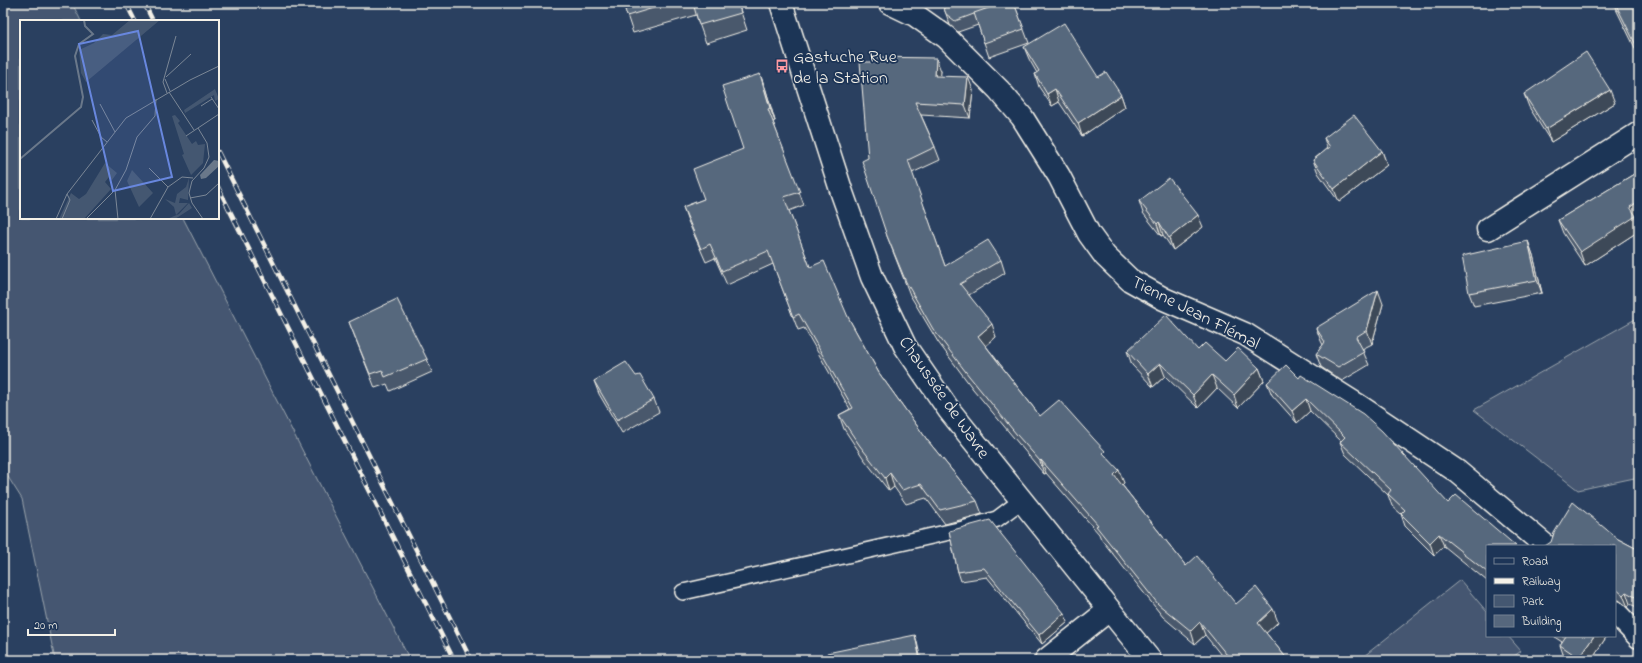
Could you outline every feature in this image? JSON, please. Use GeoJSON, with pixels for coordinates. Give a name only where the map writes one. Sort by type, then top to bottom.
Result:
{"type":"FeatureCollection","features":[{"type":"Feature","properties":{"kind":"street","name":"Chaussée de Wavre"},"geometry":{"type":"LineString","coordinates":[[781,3],[842,193],[872,276],[905,346],[950,410],[1021,501],[1150,660]]}},
{"type":"Feature","properties":{"kind":"street","name":"Tienne Jean Flémal"},"geometry":{"type":"LineString","coordinates":[[890,3],[915,15],[946,37],[999,90],[1022,117],[1051,163],[1089,234],[1105,256],[1130,280],[1158,296],[1245,334],[1356,404],[1458,472],[1545,545]]}},
{"type":"Feature","properties":{"kind":"street"},"geometry":{"type":"LineString","coordinates":[[1488,229],[1639,133]]}},
{"type":"Feature","properties":{"kind":"street"},"geometry":{"type":"LineString","coordinates":[[1046,660],[1109,610]]}},
{"type":"Feature","properties":{"kind":"street"},"geometry":{"type":"LineString","coordinates":[[1616,613],[1639,637]]}},
{"type":"Feature","properties":{"kind":"lane"},"geometry":{"type":"LineString","coordinates":[[683,592],[963,529],[997,519],[1021,501]]}},
{"type":"Feature","properties":{"kind":"green space"},"geometry":{"type":"Polygon","coordinates":[[[3,3],[72,3],[80,20],[20,20],[20,219],[184,219],[410,660],[55,660],[22,499],[3,469],[3,3]]]}},
{"type":"Feature","properties":{"kind":"green space"},"geometry":{"type":"Polygon","coordinates":[[[1639,317],[1639,477],[1578,490],[1474,410],[1639,317]]]}},
{"type":"Feature","properties":{"kind":"green space"},"geometry":{"type":"Polygon","coordinates":[[[1460,580],[1486,611],[1486,637],[1509,637],[1521,651],[1509,660],[1359,660],[1460,580]]]}},
{"type":"Feature","properties":{"kind":"building"},"geometry":{"type":"Polygon","coordinates":[[[623,3],[670,3],[627,16],[623,3]]]}},
{"type":"Feature","properties":{"kind":"building"},"geometry":{"type":"Polygon","coordinates":[[[693,3],[738,3],[741,13],[699,25],[693,3]]]}},
{"type":"Feature","properties":{"kind":"building"},"geometry":{"type":"Polygon","coordinates":[[[942,3],[988,3],[990,8],[955,21],[946,14],[942,3]]]}},
{"type":"Feature","properties":{"kind":"building"},"geometry":{"type":"Polygon","coordinates":[[[1003,3],[1014,3],[1024,29],[984,43],[974,13],[1003,3]]]}},
{"type":"Feature","properties":{"kind":"building"},"geometry":{"type":"Polygon","coordinates":[[[1615,3],[1639,3],[1639,49],[1638,49],[1615,3]]]}},
{"type":"Feature","properties":{"kind":"building"},"geometry":{"type":"Polygon","coordinates":[[[1064,23],[1098,77],[1106,72],[1121,95],[1078,123],[1055,89],[1047,94],[1035,74],[1039,71],[1024,47],[1064,23]]]}},
{"type":"Feature","properties":{"kind":"building"},"geometry":{"type":"Polygon","coordinates":[[[1586,52],[1610,90],[1546,129],[1524,94],[1586,52]]]}},
{"type":"Feature","properties":{"kind":"building"},"geometry":{"type":"Polygon","coordinates":[[[873,57],[936,58],[935,76],[968,77],[965,105],[915,102],[935,147],[908,160],[945,266],[988,240],[1001,260],[960,284],[992,324],[978,336],[1040,416],[1059,400],[1105,451],[1103,453],[1119,470],[1114,475],[1186,566],[1197,556],[1236,604],[1256,587],[1273,609],[1258,623],[1288,660],[1231,660],[1200,622],[1191,631],[1158,604],[1096,526],[1098,525],[1017,435],[933,329],[906,282],[887,236],[862,161],[868,158],[860,62],[873,62],[873,57]]]}},
{"type":"Feature","properties":{"kind":"building"},"geometry":{"type":"Polygon","coordinates":[[[760,74],[770,108],[768,109],[800,192],[784,197],[810,267],[824,261],[848,317],[879,373],[928,441],[977,501],[940,510],[921,484],[902,490],[890,473],[885,478],[860,446],[839,415],[853,408],[799,314],[793,317],[768,251],[722,271],[710,244],[701,249],[683,207],[704,199],[693,169],[743,149],[722,86],[760,74]]]}},
{"type":"Feature","properties":{"kind":"building"},"geometry":{"type":"Polygon","coordinates":[[[1354,115],[1382,151],[1334,189],[1313,160],[1330,147],[1324,138],[1354,115]]]}},
{"type":"Feature","properties":{"kind":"building"},"geometry":{"type":"Polygon","coordinates":[[[1639,171],[1639,201],[1630,207],[1636,216],[1580,252],[1558,220],[1639,171]]]}},
{"type":"Feature","properties":{"kind":"building"},"geometry":{"type":"Polygon","coordinates":[[[1169,178],[1198,215],[1169,238],[1159,222],[1157,224],[1139,201],[1169,178]]]}},
{"type":"Feature","properties":{"kind":"building"},"geometry":{"type":"Polygon","coordinates":[[[1528,241],[1537,280],[1469,293],[1462,256],[1528,241]]]}},
{"type":"Feature","properties":{"kind":"building"},"geometry":{"type":"Polygon","coordinates":[[[1378,290],[1367,330],[1356,337],[1364,352],[1338,367],[1316,354],[1325,342],[1316,328],[1378,290]]]}},
{"type":"Feature","properties":{"kind":"building"},"geometry":{"type":"Polygon","coordinates":[[[397,299],[427,359],[385,377],[382,370],[370,374],[349,322],[397,299]]]}},
{"type":"Feature","properties":{"kind":"building"},"geometry":{"type":"Polygon","coordinates":[[[1166,315],[1198,350],[1205,343],[1225,361],[1238,348],[1259,368],[1234,395],[1212,375],[1193,395],[1160,363],[1148,374],[1127,351],[1166,315]]]}},
{"type":"Feature","properties":{"kind":"building"},"geometry":{"type":"Polygon","coordinates":[[[626,362],[636,376],[640,375],[654,399],[617,420],[594,381],[626,362]]]}},
{"type":"Feature","properties":{"kind":"building"},"geometry":{"type":"Polygon","coordinates":[[[1286,365],[1299,378],[1301,375],[1363,414],[1382,431],[1448,503],[1456,495],[1515,545],[1486,545],[1486,571],[1439,534],[1430,543],[1401,514],[1405,510],[1388,494],[1391,490],[1340,442],[1345,437],[1306,399],[1292,411],[1267,383],[1286,365]]]}},
{"type":"Feature","properties":{"kind":"building"},"geometry":{"type":"Polygon","coordinates":[[[1573,502],[1618,539],[1639,550],[1639,599],[1626,592],[1623,595],[1616,589],[1616,545],[1546,545],[1551,542],[1554,533],[1573,502]]]}},
{"type":"Feature","properties":{"kind":"building"},"geometry":{"type":"Polygon","coordinates":[[[990,520],[1064,613],[1039,635],[984,568],[958,572],[949,531],[990,520]]]}},
{"type":"Feature","properties":{"kind":"building"},"geometry":{"type":"Polygon","coordinates":[[[915,635],[920,660],[829,660],[827,653],[915,635]]]}},
{"type":"Feature","properties":{"kind":"building"},"geometry":{"type":"Polygon","coordinates":[[[1565,637],[1593,637],[1579,658],[1560,645],[1565,637]]]}},
{"type":"Feature","properties":{"kind":"railway"},"geometry":{"type":"LineString","coordinates":[[126,3],[134,20]]}},
{"type":"Feature","properties":{"kind":"railway"},"geometry":{"type":"LineString","coordinates":[[144,3],[152,20]]}},
{"type":"Feature","properties":{"kind":"railway"},"geometry":{"type":"LineString","coordinates":[[219,154],[471,660]]}},
{"type":"Feature","properties":{"kind":"railway"},"geometry":{"type":"LineString","coordinates":[[219,189],[454,660]]}},
{"type":"Feature","properties":{"kind":"place","name":"Gastuche Rue de la Station"},"geometry":{"type":"Point","coordinates":[782,66]}}]}
